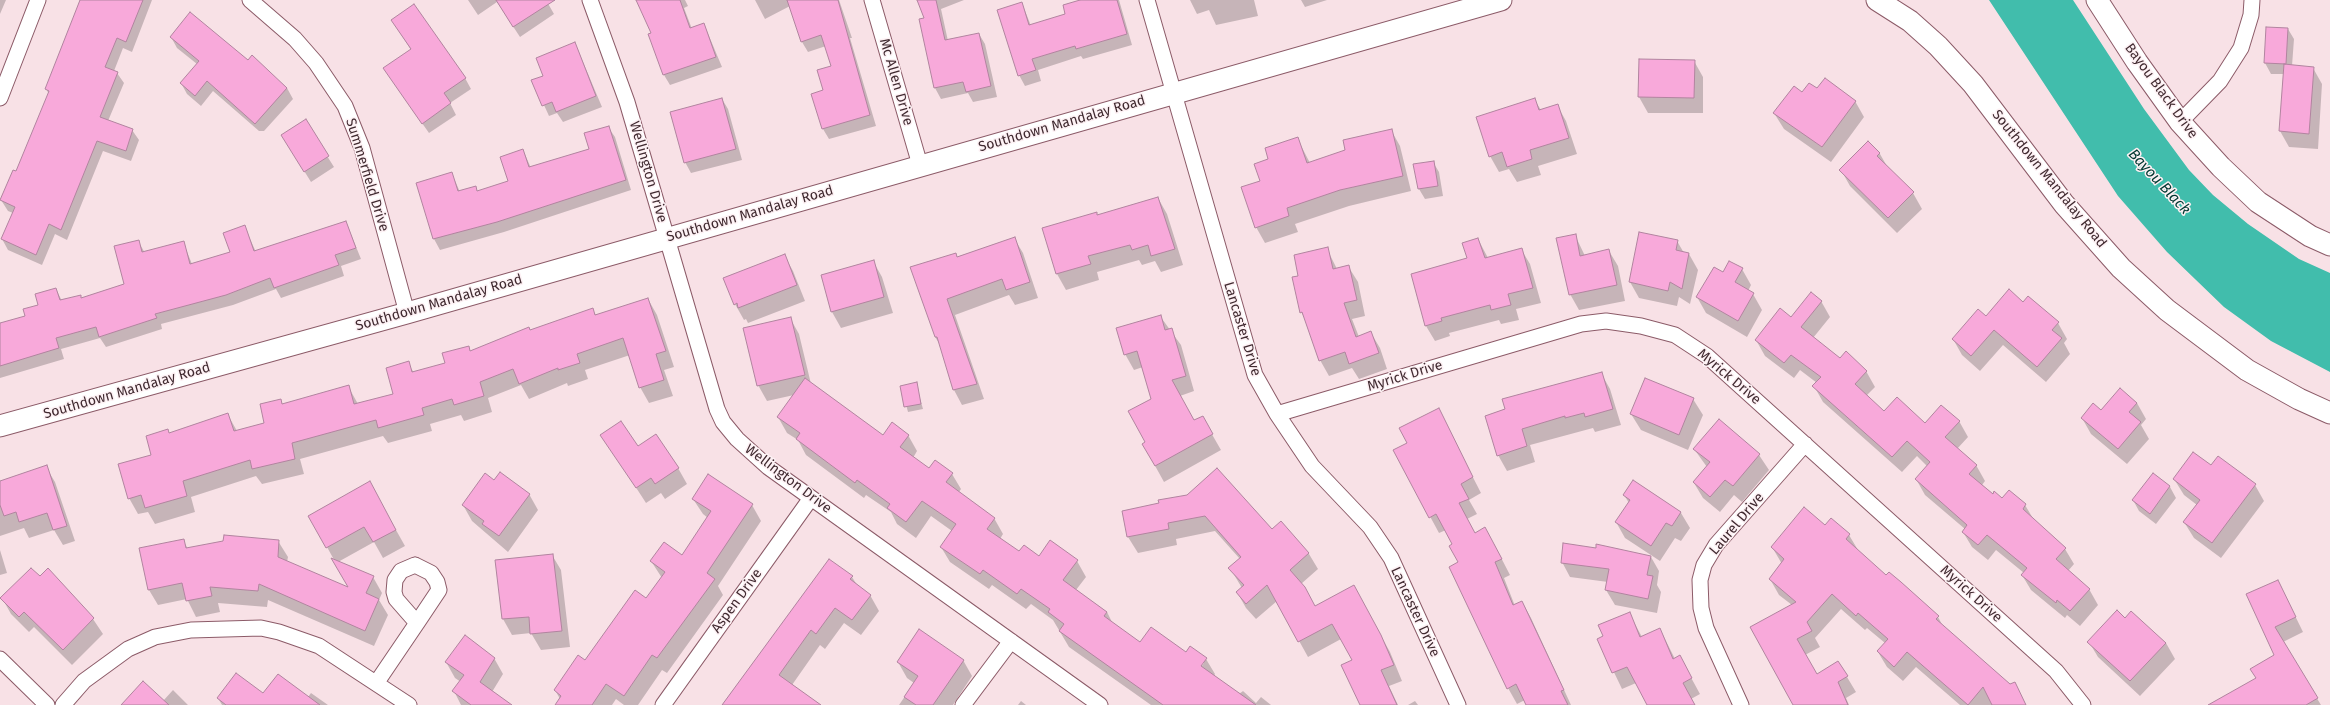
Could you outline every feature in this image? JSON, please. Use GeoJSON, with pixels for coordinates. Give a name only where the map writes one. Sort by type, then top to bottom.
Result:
{"type":"FeatureCollection","features":[{"type":"Feature","properties":{"kind":"street"},"geometry":{"type":"LineString","coordinates":[[0,98],[38,0]]}},
{"type":"Feature","properties":{"kind":"street","name":"Summerfield Drive"},"geometry":{"type":"LineString","coordinates":[[250,0],[295,39],[316,63],[345,106],[362,148],[407,313]]}},
{"type":"Feature","properties":{"kind":"street","name":"Wellington Drive"},"geometry":{"type":"LineString","coordinates":[[590,0],[627,102],[717,409],[723,422],[737,439],[768,467],[1100,705]]}},
{"type":"Feature","properties":{"kind":"street","name":"Mc Allen Drive"},"geometry":{"type":"LineString","coordinates":[[872,0],[920,165]]}},
{"type":"Feature","properties":{"kind":"street","name":"Lancaster Drive"},"geometry":{"type":"LineString","coordinates":[[1147,0],[1172,93],[1255,375],[1276,414],[1312,466],[1370,527],[1391,558],[1458,705]]}},
{"type":"Feature","properties":{"kind":"street","name":"Southdown Mandalay Road"},"geometry":{"type":"LineString","coordinates":[[0,426],[407,313],[1501,0]]}},
{"type":"Feature","properties":{"kind":"street","name":"Southdown Mandalay Road"},"geometry":{"type":"LineString","coordinates":[[1877,0],[1910,21],[1933,41],[1973,84],[2064,204],[2121,268],[2167,310],[2247,370],[2299,399],[2330,413]]}},
{"type":"Feature","properties":{"kind":"street","name":"Bayou Black Drive"},"geometry":{"type":"LineString","coordinates":[[2097,0],[2137,62],[2180,122],[2221,167],[2258,202],[2310,236],[2330,245]]}},
{"type":"Feature","properties":{"kind":"street"},"geometry":{"type":"LineString","coordinates":[[2180,122],[2220,81],[2241,48],[2251,15],[2252,0]]}},
{"type":"Feature","properties":{"kind":"street","name":"Myrick Drive"},"geometry":{"type":"LineString","coordinates":[[1276,414],[1581,324],[1606,321],[1641,326],[1675,336],[1707,356],[2056,671],[2082,705]]}},
{"type":"Feature","properties":{"kind":"street","name":"Laurel Drive"},"geometry":{"type":"LineString","coordinates":[[1741,705],[1706,628],[1701,608],[1700,580],[1704,565],[1716,545],[1805,444]]}},
{"type":"Feature","properties":{"kind":"street","name":"Aspen Drive"},"geometry":{"type":"LineString","coordinates":[[663,705],[811,498]]}},
{"type":"Feature","properties":{"kind":"street"},"geometry":{"type":"LineString","coordinates":[[377,682],[417,623]]}},
{"type":"Feature","properties":{"kind":"street"},"geometry":{"type":"LineString","coordinates":[[63,705],[84,681],[128,649],[155,637],[192,630],[262,628],[279,632],[319,646],[377,682],[409,705]]}},
{"type":"Feature","properties":{"kind":"street"},"geometry":{"type":"LineString","coordinates":[[963,705],[1011,641]]}},
{"type":"Feature","properties":{"kind":"street"},"geometry":{"type":"LineString","coordinates":[[0,659],[47,705]]}},
{"type":"Feature","properties":{"kind":"water","name":"Bayou Black"},"geometry":{"type":"Polygon","coordinates":[[[1989,0],[2073,0],[2144,109],[2189,170],[2213,195],[2248,224],[2299,259],[2330,273],[2330,372],[2271,341],[2224,307],[2167,252],[2118,196],[1989,0]]]}},
{"type":"Feature","properties":{"kind":"building"},"geometry":{"type":"Polygon","coordinates":[[[80,0],[143,0],[126,42],[117,38],[105,67],[118,72],[100,117],[133,129],[126,151],[97,141],[61,230],[49,224],[36,255],[1,239],[15,207],[0,200],[13,170],[16,171],[49,91],[45,89],[80,0]]]}},
{"type":"Feature","properties":{"kind":"building"},"geometry":{"type":"Polygon","coordinates":[[[496,0],[555,0],[513,27],[496,0]]]}},
{"type":"Feature","properties":{"kind":"building"},"geometry":{"type":"Polygon","coordinates":[[[636,0],[680,0],[690,28],[704,23],[716,57],[663,75],[648,34],[651,33],[636,0]]]}},
{"type":"Feature","properties":{"kind":"building"},"geometry":{"type":"Polygon","coordinates":[[[787,0],[838,0],[870,115],[822,129],[811,94],[823,90],[817,70],[831,66],[821,35],[801,42],[787,0]]]}},
{"type":"Feature","properties":{"kind":"building"},"geometry":{"type":"Polygon","coordinates":[[[917,0],[936,0],[945,40],[979,33],[991,86],[966,92],[963,82],[934,88],[919,19],[924,18],[917,0]]]}},
{"type":"Feature","properties":{"kind":"building"},"geometry":{"type":"Polygon","coordinates":[[[1080,0],[1117,0],[1127,34],[1076,49],[1075,46],[1032,59],[1036,70],[1018,76],[997,10],[1022,2],[1029,25],[1065,14],[1063,5],[1080,0]]]}},
{"type":"Feature","properties":{"kind":"building"},"geometry":{"type":"Polygon","coordinates":[[[414,4],[466,78],[444,93],[451,103],[422,124],[383,68],[411,49],[391,20],[414,4]]]}},
{"type":"Feature","properties":{"kind":"building"},"geometry":{"type":"Polygon","coordinates":[[[190,12],[248,60],[252,55],[287,88],[255,124],[207,81],[195,96],[180,83],[199,61],[170,37],[190,12]]]}},
{"type":"Feature","properties":{"kind":"building"},"geometry":{"type":"Polygon","coordinates":[[[2266,27],[2288,28],[2286,64],[2264,63],[2266,27]]]}},
{"type":"Feature","properties":{"kind":"building"},"geometry":{"type":"Polygon","coordinates":[[[575,42],[596,96],[556,112],[552,102],[542,106],[531,80],[543,76],[536,58],[575,42]]]}},
{"type":"Feature","properties":{"kind":"building"},"geometry":{"type":"Polygon","coordinates":[[[1639,59],[1695,60],[1694,98],[1638,97],[1639,59]]]}},
{"type":"Feature","properties":{"kind":"building"},"geometry":{"type":"Polygon","coordinates":[[[2284,64],[2314,67],[2309,134],[2279,131],[2284,64]]]}},
{"type":"Feature","properties":{"kind":"building"},"geometry":{"type":"Polygon","coordinates":[[[1825,78],[1856,101],[1822,147],[1773,113],[1794,86],[1802,92],[1809,83],[1817,88],[1825,78]]]}},
{"type":"Feature","properties":{"kind":"building"},"geometry":{"type":"Polygon","coordinates":[[[722,98],[736,149],[684,163],[670,112],[722,98]]]}},
{"type":"Feature","properties":{"kind":"building"},"geometry":{"type":"Polygon","coordinates":[[[1535,98],[1539,110],[1558,104],[1569,138],[1530,150],[1532,159],[1507,167],[1502,152],[1489,157],[1476,117],[1535,98]]]}},
{"type":"Feature","properties":{"kind":"building"},"geometry":{"type":"Polygon","coordinates":[[[306,119],[329,156],[304,172],[281,135],[306,119]]]}},
{"type":"Feature","properties":{"kind":"building"},"geometry":{"type":"Polygon","coordinates":[[[609,126],[626,180],[497,222],[433,239],[416,183],[452,172],[458,191],[476,186],[477,191],[508,181],[500,157],[523,149],[529,167],[589,149],[584,133],[609,126]]]}},
{"type":"Feature","properties":{"kind":"building"},"geometry":{"type":"Polygon","coordinates":[[[1392,129],[1403,176],[1340,190],[1287,208],[1289,216],[1255,228],[1241,187],[1260,181],[1254,164],[1268,159],[1265,148],[1298,137],[1307,163],[1345,150],[1343,140],[1392,129]]]}},
{"type":"Feature","properties":{"kind":"building"},"geometry":{"type":"Polygon","coordinates":[[[1868,141],[1880,153],[1877,156],[1914,192],[1888,218],[1839,170],[1868,141]]]}},
{"type":"Feature","properties":{"kind":"building"},"geometry":{"type":"Polygon","coordinates":[[[1434,161],[1438,186],[1418,189],[1413,164],[1434,161]]]}},
{"type":"Feature","properties":{"kind":"building"},"geometry":{"type":"Polygon","coordinates":[[[1158,197],[1175,249],[1151,256],[1148,245],[1132,250],[1130,245],[1088,256],[1091,264],[1056,274],[1042,228],[1097,212],[1097,215],[1158,197]]]}},
{"type":"Feature","properties":{"kind":"building"},"geometry":{"type":"Polygon","coordinates":[[[346,221],[356,248],[335,255],[339,265],[274,288],[270,278],[226,295],[155,314],[157,318],[99,337],[96,327],[56,338],[59,348],[0,366],[0,323],[25,316],[23,309],[38,305],[35,294],[56,288],[60,300],[81,295],[81,298],[124,284],[114,246],[139,240],[142,252],[184,241],[190,264],[230,252],[223,233],[245,225],[254,251],[346,221]]]}},
{"type":"Feature","properties":{"kind":"building"},"geometry":{"type":"Polygon","coordinates":[[[1639,232],[1678,240],[1676,250],[1689,253],[1682,289],[1670,282],[1668,291],[1629,282],[1639,232]]]}},
{"type":"Feature","properties":{"kind":"building"},"geometry":{"type":"Polygon","coordinates":[[[1576,234],[1580,256],[1609,249],[1617,285],[1569,295],[1556,238],[1576,234]]]}},
{"type":"Feature","properties":{"kind":"building"},"geometry":{"type":"Polygon","coordinates":[[[1015,237],[1030,282],[1006,290],[1002,279],[947,299],[977,384],[953,390],[937,337],[935,337],[910,267],[956,253],[957,257],[1015,237]]]}},
{"type":"Feature","properties":{"kind":"building"},"geometry":{"type":"Polygon","coordinates":[[[1478,238],[1485,258],[1522,248],[1533,288],[1508,294],[1511,305],[1491,310],[1490,305],[1441,318],[1442,321],[1425,326],[1411,274],[1467,258],[1462,243],[1478,238]]]}},
{"type":"Feature","properties":{"kind":"building"},"geometry":{"type":"Polygon","coordinates":[[[1328,247],[1333,269],[1349,265],[1357,300],[1344,303],[1356,337],[1371,331],[1379,353],[1349,364],[1345,352],[1319,361],[1302,312],[1300,313],[1292,277],[1298,276],[1294,255],[1328,247]]]}},
{"type":"Feature","properties":{"kind":"building"},"geometry":{"type":"Polygon","coordinates":[[[785,254],[797,285],[738,308],[737,303],[734,305],[723,278],[785,254]]]}},
{"type":"Feature","properties":{"kind":"building"},"geometry":{"type":"Polygon","coordinates":[[[874,260],[884,297],[831,312],[821,275],[874,260]]]}},
{"type":"Feature","properties":{"kind":"building"},"geometry":{"type":"Polygon","coordinates":[[[1729,261],[1743,268],[1735,282],[1754,293],[1738,321],[1696,297],[1714,267],[1723,272],[1729,261]]]}},
{"type":"Feature","properties":{"kind":"building"},"geometry":{"type":"Polygon","coordinates":[[[2009,289],[2023,302],[2028,296],[2059,322],[2052,330],[2062,338],[2037,367],[1994,330],[1971,356],[1952,339],[1978,309],[1986,316],[2009,289]]]}},
{"type":"Feature","properties":{"kind":"building"},"geometry":{"type":"Polygon","coordinates":[[[1811,292],[1822,301],[1801,327],[1840,358],[1846,351],[1867,371],[1855,384],[1884,411],[1897,397],[1925,423],[1941,405],[1960,421],[1945,437],[1977,465],[1969,474],[1993,494],[1994,491],[2002,498],[2009,490],[2026,504],[2023,509],[2066,548],[2056,559],[2090,589],[2070,611],[2057,600],[2056,603],[2021,575],[2027,568],[1987,535],[1978,545],[1962,532],[1967,525],[1915,479],[1930,462],[1907,441],[1892,457],[1812,386],[1821,377],[1791,355],[1784,363],[1755,340],[1780,308],[1791,317],[1811,292]]]}},
{"type":"Feature","properties":{"kind":"building"},"geometry":{"type":"Polygon","coordinates":[[[648,298],[666,351],[656,354],[664,380],[639,388],[623,338],[577,354],[580,363],[558,370],[558,368],[519,384],[513,369],[480,382],[484,396],[454,405],[452,399],[422,408],[424,415],[378,428],[376,420],[292,443],[295,459],[252,469],[250,460],[183,481],[187,496],[145,508],[141,495],[128,499],[118,464],[151,455],[146,436],[168,429],[169,433],[228,413],[234,431],[264,423],[260,404],[281,399],[282,404],[349,385],[354,404],[393,394],[386,368],[409,361],[412,372],[445,363],[442,353],[469,346],[470,351],[529,327],[530,330],[593,308],[595,315],[648,298]]]}},
{"type":"Feature","properties":{"kind":"building"},"geometry":{"type":"Polygon","coordinates":[[[1161,315],[1165,330],[1172,328],[1186,376],[1172,380],[1194,420],[1203,416],[1213,434],[1155,466],[1142,444],[1145,442],[1128,411],[1151,399],[1137,351],[1124,355],[1116,328],[1161,315]]]}},
{"type":"Feature","properties":{"kind":"building"},"geometry":{"type":"Polygon","coordinates":[[[791,317],[805,375],[757,386],[743,328],[791,317]]]}},
{"type":"Feature","properties":{"kind":"building"},"geometry":{"type":"Polygon","coordinates":[[[1602,372],[1613,409],[1585,417],[1584,413],[1565,418],[1565,416],[1522,429],[1527,446],[1497,456],[1485,416],[1505,409],[1502,399],[1602,372]]]}},
{"type":"Feature","properties":{"kind":"building"},"geometry":{"type":"Polygon","coordinates":[[[805,378],[883,435],[892,422],[909,435],[900,447],[929,468],[935,460],[953,473],[946,482],[995,518],[987,529],[1019,551],[1024,545],[1039,556],[1050,540],[1078,560],[1063,580],[1107,612],[1104,616],[1140,642],[1151,627],[1186,652],[1190,646],[1207,658],[1201,666],[1256,705],[1163,705],[1059,631],[1064,624],[1048,612],[1050,609],[1021,589],[1017,594],[983,570],[980,574],[940,547],[956,524],[922,501],[906,522],[887,508],[890,504],[857,480],[855,483],[796,439],[800,433],[777,417],[805,378]]]}},
{"type":"Feature","properties":{"kind":"building"},"geometry":{"type":"Polygon","coordinates":[[[1645,378],[1694,398],[1679,435],[1630,414],[1645,378]]]}},
{"type":"Feature","properties":{"kind":"building"},"geometry":{"type":"Polygon","coordinates":[[[917,382],[921,404],[904,407],[900,386],[917,382]]]}},
{"type":"Feature","properties":{"kind":"building"},"geometry":{"type":"Polygon","coordinates":[[[2120,388],[2137,403],[2129,412],[2141,422],[2118,449],[2081,418],[2093,403],[2101,410],[2120,388]]]}},
{"type":"Feature","properties":{"kind":"building"},"geometry":{"type":"Polygon","coordinates":[[[1439,408],[1473,477],[1461,484],[1469,499],[1459,503],[1475,533],[1485,527],[1502,559],[1495,562],[1513,605],[1522,601],[1564,690],[1561,691],[1568,705],[1526,705],[1516,684],[1507,689],[1449,567],[1458,562],[1449,546],[1452,544],[1436,514],[1429,518],[1393,450],[1407,443],[1399,428],[1439,408]]]}},
{"type":"Feature","properties":{"kind":"building"},"geometry":{"type":"Polygon","coordinates":[[[1719,419],[1760,454],[1733,486],[1725,480],[1710,497],[1693,482],[1710,462],[1693,449],[1719,419]]]}},
{"type":"Feature","properties":{"kind":"building"},"geometry":{"type":"Polygon","coordinates":[[[621,421],[638,446],[656,434],[679,468],[655,484],[651,478],[636,488],[600,435],[621,421]]]}},
{"type":"Feature","properties":{"kind":"building"},"geometry":{"type":"Polygon","coordinates":[[[2193,452],[2211,465],[2218,456],[2256,484],[2212,543],[2183,522],[2200,500],[2173,479],[2193,452]]]}},
{"type":"Feature","properties":{"kind":"building"},"geometry":{"type":"Polygon","coordinates":[[[47,465],[67,526],[53,530],[47,513],[19,522],[16,512],[4,516],[0,505],[0,481],[47,465]]]}},
{"type":"Feature","properties":{"kind":"building"},"geometry":{"type":"Polygon","coordinates":[[[1217,468],[1272,529],[1281,521],[1309,553],[1290,570],[1305,587],[1315,606],[1354,585],[1381,635],[1394,665],[1381,670],[1397,705],[1360,705],[1341,665],[1352,660],[1332,624],[1298,642],[1267,585],[1246,604],[1236,592],[1244,585],[1228,568],[1241,557],[1205,516],[1168,523],[1169,529],[1127,537],[1122,511],[1159,503],[1158,500],[1187,495],[1217,468]]]}},
{"type":"Feature","properties":{"kind":"building"},"geometry":{"type":"Polygon","coordinates":[[[500,472],[530,494],[499,536],[482,524],[484,521],[462,505],[485,473],[494,480],[500,472]]]}},
{"type":"Feature","properties":{"kind":"building"},"geometry":{"type":"Polygon","coordinates":[[[2153,473],[2170,486],[2150,514],[2132,500],[2153,473]]]}},
{"type":"Feature","properties":{"kind":"building"},"geometry":{"type":"Polygon","coordinates":[[[708,474],[753,504],[707,573],[715,579],[657,658],[652,655],[624,696],[606,684],[592,705],[555,705],[561,696],[554,690],[578,655],[585,660],[635,590],[646,598],[665,572],[650,561],[664,542],[682,555],[711,511],[692,499],[708,474]]]}},
{"type":"Feature","properties":{"kind":"building"},"geometry":{"type":"Polygon","coordinates":[[[1633,480],[1681,512],[1672,526],[1666,523],[1651,546],[1615,522],[1630,500],[1623,495],[1633,480]]]}},
{"type":"Feature","properties":{"kind":"building"},"geometry":{"type":"Polygon","coordinates":[[[370,481],[396,530],[373,542],[364,527],[326,548],[308,516],[370,481]]]}},
{"type":"Feature","properties":{"kind":"building"},"geometry":{"type":"Polygon","coordinates":[[[1804,507],[1825,525],[1831,518],[1850,534],[1846,539],[1886,575],[1889,572],[1901,582],[1939,616],[1936,619],[2010,684],[2015,682],[2026,705],[1992,705],[1983,687],[1968,705],[1907,652],[1894,667],[1877,651],[1888,639],[1858,613],[1856,616],[1832,594],[1807,622],[1812,631],[1797,639],[1817,674],[1838,661],[1848,676],[1838,682],[1848,705],[1793,705],[1750,627],[1796,602],[1769,579],[1784,559],[1771,547],[1804,507]]]}},
{"type":"Feature","properties":{"kind":"building"},"geometry":{"type":"Polygon","coordinates":[[[224,535],[279,540],[278,557],[348,587],[331,558],[374,576],[366,593],[379,599],[365,631],[259,584],[258,591],[210,587],[212,596],[186,601],[182,583],[148,590],[139,548],[184,539],[186,548],[223,541],[224,535]]]}},
{"type":"Feature","properties":{"kind":"building"},"geometry":{"type":"Polygon","coordinates":[[[1563,543],[1596,548],[1596,544],[1651,556],[1647,575],[1653,576],[1648,599],[1605,590],[1609,569],[1561,563],[1563,543]]]}},
{"type":"Feature","properties":{"kind":"building"},"geometry":{"type":"Polygon","coordinates":[[[553,554],[562,631],[530,634],[529,617],[502,619],[495,560],[553,554]]]}},
{"type":"Feature","properties":{"kind":"building"},"geometry":{"type":"Polygon","coordinates":[[[829,559],[853,576],[850,579],[871,595],[852,620],[835,608],[816,634],[811,630],[779,675],[821,705],[722,705],[829,559]]]}},
{"type":"Feature","properties":{"kind":"building"},"geometry":{"type":"Polygon","coordinates":[[[31,568],[40,576],[48,568],[94,618],[63,650],[24,612],[19,617],[0,598],[31,568]]]}},
{"type":"Feature","properties":{"kind":"building"},"geometry":{"type":"Polygon","coordinates":[[[2278,580],[2296,617],[2275,627],[2318,698],[2306,705],[2208,705],[2256,678],[2250,669],[2274,655],[2246,594],[2278,580]]]}},
{"type":"Feature","properties":{"kind":"building"},"geometry":{"type":"Polygon","coordinates":[[[2117,610],[2125,618],[2131,611],[2166,643],[2130,681],[2087,642],[2117,610]]]}},
{"type":"Feature","properties":{"kind":"building"},"geometry":{"type":"Polygon","coordinates":[[[1630,612],[1640,637],[1660,628],[1673,659],[1680,655],[1692,678],[1683,683],[1695,705],[1647,705],[1627,667],[1612,673],[1597,639],[1603,636],[1598,625],[1630,612]]]}},
{"type":"Feature","properties":{"kind":"building"},"geometry":{"type":"Polygon","coordinates":[[[919,629],[964,660],[933,705],[916,705],[904,697],[918,676],[897,662],[919,629]]]}},
{"type":"Feature","properties":{"kind":"building"},"geometry":{"type":"Polygon","coordinates":[[[465,635],[495,658],[480,682],[512,705],[471,705],[452,691],[464,675],[445,662],[465,635]]]}},
{"type":"Feature","properties":{"kind":"building"},"geometry":{"type":"Polygon","coordinates":[[[236,673],[263,693],[278,674],[320,705],[226,705],[217,698],[236,673]]]}},
{"type":"Feature","properties":{"kind":"building"},"geometry":{"type":"Polygon","coordinates":[[[143,681],[169,705],[121,705],[143,681]]]}}]}
